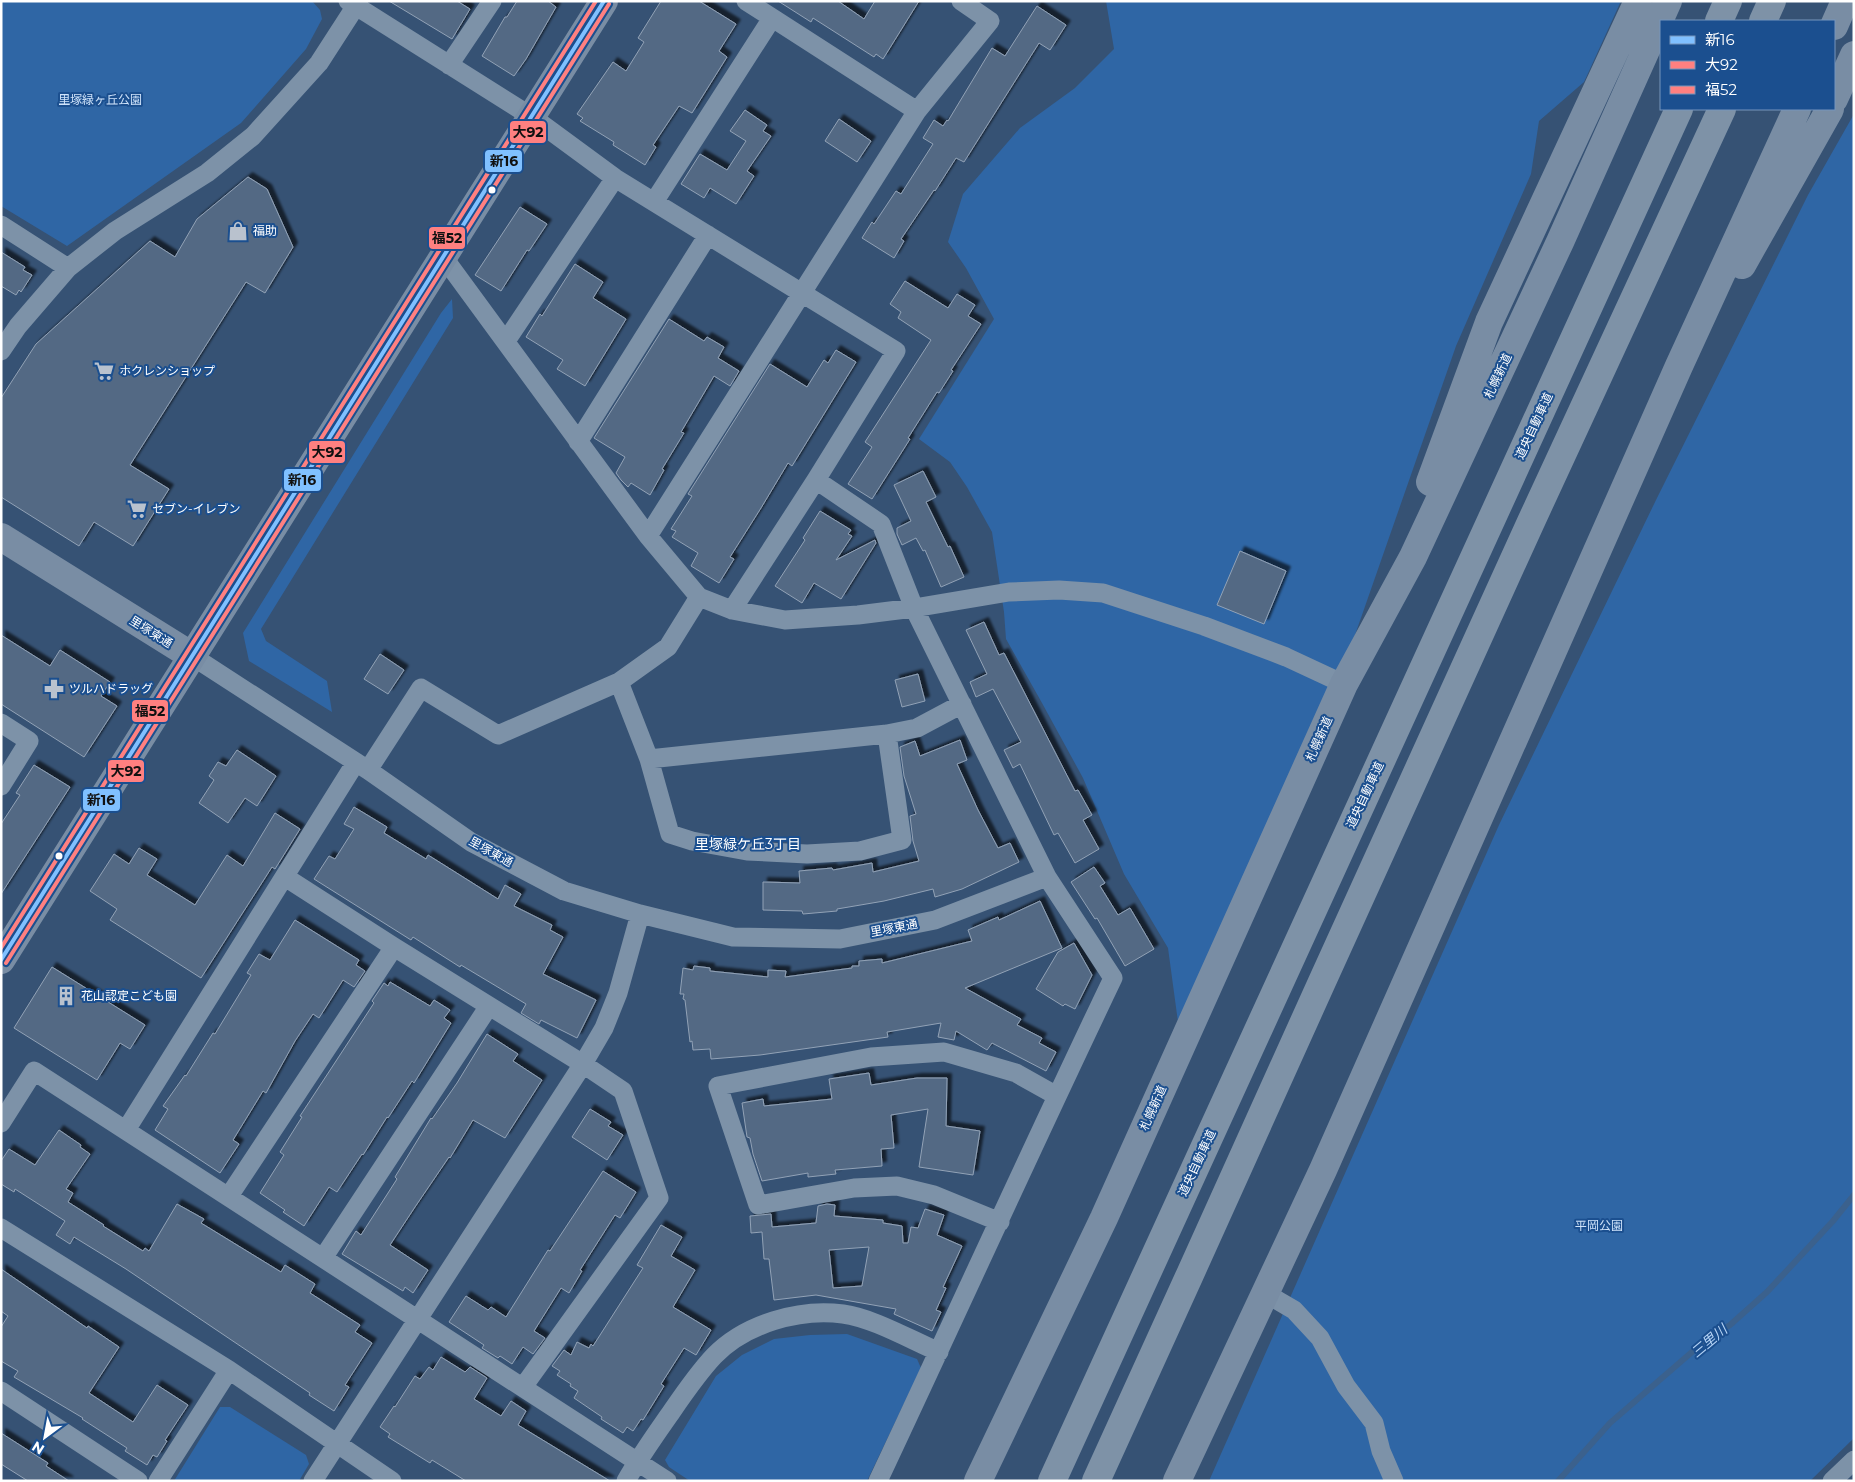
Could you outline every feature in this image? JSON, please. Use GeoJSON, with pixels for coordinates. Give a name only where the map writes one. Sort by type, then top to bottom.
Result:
{"type":"FeatureCollection","features":[{"type":"Feature","properties":{"kind":"highway"},"geometry":{"type":"LineString","coordinates":[[1719,20],[1728,1]]}},
{"type":"Feature","properties":{"kind":"highway"},"geometry":{"type":"LineString","coordinates":[[1763,20],[1772,1]]}},
{"type":"Feature","properties":{"kind":"highway","name":"道央自動車道"},"geometry":{"type":"LineString","coordinates":[[1052,1481],[1679,110]]}},
{"type":"Feature","properties":{"kind":"highway"},"geometry":{"type":"LineString","coordinates":[[1096,1481],[1585,403],[1722,110]]}},
{"type":"Feature","properties":{"kind":"street"},"geometry":{"type":"LineString","coordinates":[[449,65],[492,1]]}},
{"type":"Feature","properties":{"kind":"street"},"geometry":{"type":"LineString","coordinates":[[1,960],[604,1]]}},
{"type":"Feature","properties":{"kind":"street"},"geometry":{"type":"LineString","coordinates":[[746,1],[917,111]]}},
{"type":"Feature","properties":{"kind":"street"},"geometry":{"type":"LineString","coordinates":[[648,536],[917,111],[990,21],[962,1]]}},
{"type":"Feature","properties":{"kind":"street"},"geometry":{"type":"LineString","coordinates":[[1413,557],[1431,479],[1489,322],[1638,1]]}},
{"type":"Feature","properties":{"kind":"street","name":"札幌新道"},"geometry":{"type":"LineString","coordinates":[[978,1481],[1104,1218],[1344,684],[1413,557],[1560,242],[1668,1]]}},
{"type":"Feature","properties":{"kind":"street"},"geometry":{"type":"LineString","coordinates":[[1835,24],[1845,1]]}},
{"type":"Feature","properties":{"kind":"street"},"geometry":{"type":"LineString","coordinates":[[1,351],[18,326],[68,268],[115,231],[206,173],[254,136],[319,63],[354,3],[532,117],[615,178],[896,351],[732,610]]}},
{"type":"Feature","properties":{"kind":"street"},"geometry":{"type":"LineString","coordinates":[[654,202],[772,18]]}},
{"type":"Feature","properties":{"kind":"street"},"geometry":{"type":"LineString","coordinates":[[1835,97],[1854,55]]}},
{"type":"Feature","properties":{"kind":"street"},"geometry":{"type":"LineString","coordinates":[[1177,1481],[1323,1170],[1679,366],[1797,110]]}},
{"type":"Feature","properties":{"kind":"street"},"geometry":{"type":"LineString","coordinates":[[1679,366],[1750,253],[1829,110]]}},
{"type":"Feature","properties":{"kind":"street"},"geometry":{"type":"LineString","coordinates":[[506,341],[615,178]]}},
{"type":"Feature","properties":{"kind":"street"},"geometry":{"type":"LineString","coordinates":[[1,225],[68,268]]}},
{"type":"Feature","properties":{"kind":"street"},"geometry":{"type":"LineString","coordinates":[[578,442],[708,235]]}},
{"type":"Feature","properties":{"kind":"street"},"geometry":{"type":"LineString","coordinates":[[444,258],[648,536],[699,597],[732,610],[785,620],[858,615],[914,608],[1009,592],[1059,590],[1103,593],[1204,626],[1286,657],[1344,684]]}},
{"type":"Feature","properties":{"kind":"street"},"geometry":{"type":"LineString","coordinates":[[816,480],[881,524],[914,608],[1047,877],[1113,978],[878,1481]]}},
{"type":"Feature","properties":{"kind":"street","name":"里塚東通"},"geometry":{"type":"LineString","coordinates":[[1,537],[192,656],[362,766],[471,842],[564,891],[640,914],[733,937],[840,939],[935,920],[1047,877]]}},
{"type":"Feature","properties":{"kind":"street"},"geometry":{"type":"LineString","coordinates":[[126,1130],[285,877],[362,766],[421,688],[498,735],[619,682],[668,647],[699,597]]}},
{"type":"Feature","properties":{"kind":"street"},"geometry":{"type":"LineString","coordinates":[[619,682],[649,759],[670,834],[747,851],[807,854],[860,851],[902,840],[887,734]]}},
{"type":"Feature","properties":{"kind":"street"},"geometry":{"type":"LineString","coordinates":[[649,759],[887,734],[917,728],[962,704]]}},
{"type":"Feature","properties":{"kind":"street"},"geometry":{"type":"LineString","coordinates":[[1,723],[29,741],[1,786]]}},
{"type":"Feature","properties":{"kind":"street"},"geometry":{"type":"LineString","coordinates":[[285,877],[623,1091],[658,1198],[523,1387]]}},
{"type":"Feature","properties":{"kind":"street"},"geometry":{"type":"LineString","coordinates":[[313,1481],[604,1028],[618,993],[640,914]]}},
{"type":"Feature","properties":{"kind":"street"},"geometry":{"type":"LineString","coordinates":[[229,1196],[394,947]]}},
{"type":"Feature","properties":{"kind":"street"},"geometry":{"type":"LineString","coordinates":[[324,1258],[489,1006]]}},
{"type":"Feature","properties":{"kind":"street"},"geometry":{"type":"LineString","coordinates":[[1000,1222],[934,1195],[898,1186],[854,1188],[758,1205],[718,1086],[871,1057],[944,1052],[1016,1073],[1057,1096]]}},
{"type":"Feature","properties":{"kind":"street"},"geometry":{"type":"LineString","coordinates":[[1,1123],[34,1071],[667,1481]]}},
{"type":"Feature","properties":{"kind":"street"},"geometry":{"type":"LineString","coordinates":[[1,1228],[229,1370],[392,1481]]}},
{"type":"Feature","properties":{"kind":"street"},"geometry":{"type":"LineString","coordinates":[[1265,1293],[1294,1310],[1320,1338],[1346,1386],[1374,1423],[1381,1452],[1394,1481]]}},
{"type":"Feature","properties":{"kind":"street"},"geometry":{"type":"LineString","coordinates":[[626,1481],[637,1461],[695,1378],[714,1356],[739,1336],[766,1324],[804,1313],[844,1314],[881,1326],[938,1352]]}},
{"type":"Feature","properties":{"kind":"street"},"geometry":{"type":"LineString","coordinates":[[158,1481],[229,1370]]}},
{"type":"Feature","properties":{"kind":"street"},"geometry":{"type":"LineString","coordinates":[[1,1391],[138,1481]]}},
{"type":"Feature","properties":{"kind":"street"},"geometry":{"type":"LineString","coordinates":[[1832,1481],[1854,1460]]}},
{"type":"Feature","properties":{"kind":"green space","name":"里塚緑ヶ丘公園"},"geometry":{"type":"Polygon","coordinates":[[[1,1],[312,1],[320,10],[322,19],[306,49],[241,123],[67,246],[1,206],[1,1]]]}},
{"type":"Feature","properties":{"kind":"green space"},"geometry":{"type":"Polygon","coordinates":[[[1106,1],[1621,1],[1584,82],[1539,121],[1531,174],[1456,346],[1355,635],[1178,1022],[1168,948],[1124,874],[1083,778],[1006,639],[1004,612],[992,532],[967,487],[950,462],[919,439],[994,319],[966,268],[948,242],[963,194],[1020,128],[1075,88],[1114,49],[1106,1]]]}},
{"type":"Feature","properties":{"kind":"green space","name":"平岡公園"},"geometry":{"type":"Polygon","coordinates":[[[1854,114],[1854,1438],[1810,1481],[1209,1481],[1499,825],[1656,500],[1808,195],[1854,114]]]}},
{"type":"Feature","properties":{"kind":"green space"},"geometry":{"type":"Polygon","coordinates":[[[452,299],[453,318],[261,629],[266,641],[327,681],[332,712],[249,661],[243,633],[441,313],[452,299]]]}},
{"type":"Feature","properties":{"kind":"green space"},"geometry":{"type":"Polygon","coordinates":[[[847,1334],[917,1359],[921,1368],[867,1481],[690,1481],[669,1467],[665,1460],[716,1376],[742,1355],[774,1339],[810,1335],[847,1334]]]}},
{"type":"Feature","properties":{"kind":"green space"},"geometry":{"type":"Polygon","coordinates":[[[220,1407],[230,1407],[306,1455],[309,1464],[299,1481],[174,1481],[220,1407]]]}},
{"type":"Feature","properties":{"kind":"building"},"geometry":{"type":"Polygon","coordinates":[[[389,1],[457,1],[470,9],[452,39],[389,1]]]}},
{"type":"Feature","properties":{"kind":"building"},"geometry":{"type":"Polygon","coordinates":[[[517,1],[548,1],[556,7],[514,76],[482,56],[505,17],[507,17],[517,1]]]}},
{"type":"Feature","properties":{"kind":"building"},"geometry":{"type":"Polygon","coordinates":[[[661,1],[699,1],[736,24],[719,51],[727,57],[692,113],[679,106],[653,145],[656,147],[645,165],[613,145],[614,142],[580,121],[583,118],[577,114],[613,62],[626,71],[644,42],[638,38],[661,1]]]}},
{"type":"Feature","properties":{"kind":"building"},"geometry":{"type":"Polygon","coordinates":[[[778,1],[838,1],[864,19],[875,1],[919,1],[883,59],[876,54],[874,57],[813,18],[811,22],[778,1]]]}},
{"type":"Feature","properties":{"kind":"building"},"geometry":{"type":"Polygon","coordinates":[[[1037,6],[1066,25],[1050,50],[1039,43],[964,162],[956,158],[934,190],[901,239],[904,241],[894,258],[862,238],[872,222],[874,224],[896,191],[901,194],[933,144],[923,138],[934,120],[943,126],[948,121],[992,48],[1005,56],[1037,6]]]}},
{"type":"Feature","properties":{"kind":"building"},"geometry":{"type":"Polygon","coordinates":[[[745,110],[767,125],[763,131],[771,136],[747,171],[754,176],[736,204],[710,188],[704,198],[681,184],[700,154],[727,170],[746,141],[730,131],[745,110]]]}},
{"type":"Feature","properties":{"kind":"building"},"geometry":{"type":"Polygon","coordinates":[[[839,119],[871,141],[857,162],[825,141],[839,119]]]}},
{"type":"Feature","properties":{"kind":"building","name":"ホクレンショップ"},"geometry":{"type":"Polygon","coordinates":[[[248,177],[267,189],[293,247],[265,293],[246,282],[130,465],[169,489],[133,546],[94,522],[79,546],[1,497],[1,398],[36,344],[150,241],[175,257],[197,219],[248,177]]]}},
{"type":"Feature","properties":{"kind":"building"},"geometry":{"type":"Polygon","coordinates":[[[520,207],[547,224],[529,251],[527,250],[501,291],[475,275],[520,207]]]}},
{"type":"Feature","properties":{"kind":"building"},"geometry":{"type":"Polygon","coordinates":[[[1,252],[25,267],[23,270],[32,275],[21,292],[19,290],[16,295],[1,286],[1,252]]]}},
{"type":"Feature","properties":{"kind":"building"},"geometry":{"type":"Polygon","coordinates":[[[575,264],[603,282],[593,298],[626,319],[585,386],[557,369],[563,360],[526,337],[540,314],[542,316],[575,264]]]}},
{"type":"Feature","properties":{"kind":"building"},"geometry":{"type":"Polygon","coordinates":[[[905,281],[948,308],[957,294],[975,305],[968,316],[981,324],[951,370],[953,371],[939,393],[937,392],[908,438],[910,439],[872,499],[848,484],[872,447],[865,442],[931,340],[898,318],[901,312],[890,304],[905,281]]]}},
{"type":"Feature","properties":{"kind":"building"},"geometry":{"type":"Polygon","coordinates":[[[669,319],[704,341],[707,337],[724,347],[718,358],[739,371],[730,386],[714,376],[681,432],[684,433],[662,469],[664,470],[650,495],[631,483],[628,487],[621,480],[616,473],[625,457],[594,438],[669,319]]]}},
{"type":"Feature","properties":{"kind":"building"},"geometry":{"type":"Polygon","coordinates":[[[836,350],[856,362],[792,466],[788,463],[730,557],[734,559],[719,583],[691,566],[698,553],[672,537],[676,531],[671,529],[692,496],[688,494],[770,364],[807,387],[824,360],[828,363],[836,350]]]}},
{"type":"Feature","properties":{"kind":"building"},"geometry":{"type":"Polygon","coordinates":[[[923,471],[936,497],[926,502],[948,547],[950,546],[964,577],[941,587],[925,550],[923,551],[916,538],[902,545],[897,534],[897,528],[911,521],[894,485],[923,471]]]}},
{"type":"Feature","properties":{"kind":"building"},"geometry":{"type":"Polygon","coordinates":[[[820,511],[851,530],[848,534],[852,536],[836,560],[875,540],[876,543],[841,599],[814,583],[802,603],[775,586],[805,540],[803,538],[820,511]]]}},
{"type":"Feature","properties":{"kind":"building"},"geometry":{"type":"Polygon","coordinates":[[[1240,551],[1286,571],[1264,624],[1217,605],[1240,551]]]}},
{"type":"Feature","properties":{"kind":"building"},"geometry":{"type":"Polygon","coordinates":[[[984,622],[999,655],[1004,653],[1075,791],[1078,790],[1092,815],[1083,820],[1099,849],[1075,863],[1058,833],[1054,835],[1020,764],[1013,768],[1004,750],[1021,742],[993,689],[976,697],[970,682],[987,674],[966,630],[984,622]]]}},
{"type":"Feature","properties":{"kind":"building","name":"ツルハドラッグ"},"geometry":{"type":"Polygon","coordinates":[[[1,635],[50,666],[60,650],[110,682],[101,696],[117,706],[84,757],[1,704],[1,635]]]}},
{"type":"Feature","properties":{"kind":"building"},"geometry":{"type":"Polygon","coordinates":[[[380,654],[404,670],[388,694],[364,679],[380,654]]]}},
{"type":"Feature","properties":{"kind":"building"},"geometry":{"type":"Polygon","coordinates":[[[918,674],[925,701],[902,707],[895,680],[918,674]]]}},
{"type":"Feature","properties":{"kind":"building"},"geometry":{"type":"Polygon","coordinates":[[[960,740],[967,760],[957,764],[978,810],[998,848],[1010,843],[1019,862],[962,889],[935,897],[933,889],[884,901],[837,909],[837,911],[803,914],[802,911],[763,910],[763,882],[800,883],[799,871],[832,868],[833,870],[872,863],[873,872],[919,861],[913,841],[910,816],[916,814],[904,776],[900,747],[915,741],[920,756],[960,740]]]}},
{"type":"Feature","properties":{"kind":"building"},"geometry":{"type":"Polygon","coordinates":[[[237,750],[276,776],[257,806],[245,798],[228,823],[199,803],[214,780],[209,776],[218,762],[226,766],[237,750]]]}},
{"type":"Feature","properties":{"kind":"building"},"geometry":{"type":"Polygon","coordinates":[[[34,765],[70,787],[1,894],[1,824],[20,795],[16,793],[34,765]]]}},
{"type":"Feature","properties":{"kind":"building"},"geometry":{"type":"Polygon","coordinates":[[[354,807],[387,827],[384,833],[426,859],[428,855],[498,899],[505,885],[521,894],[514,906],[552,925],[550,930],[563,937],[543,974],[596,1000],[577,1038],[541,1020],[539,1024],[521,1013],[526,1004],[461,965],[460,967],[413,937],[411,940],[314,879],[329,856],[335,859],[354,829],[344,824],[354,807]]]}},
{"type":"Feature","properties":{"kind":"building"},"geometry":{"type":"Polygon","coordinates":[[[275,813],[300,829],[275,869],[272,867],[201,978],[110,920],[117,909],[90,891],[114,854],[129,864],[139,848],[157,859],[147,875],[195,905],[227,855],[243,866],[275,813]]]}},
{"type":"Feature","properties":{"kind":"building"},"geometry":{"type":"Polygon","coordinates":[[[1094,867],[1105,883],[1100,886],[1118,915],[1130,908],[1154,949],[1125,966],[1097,918],[1095,919],[1071,882],[1094,867]]]}},
{"type":"Feature","properties":{"kind":"building"},"geometry":{"type":"Polygon","coordinates":[[[1040,901],[1062,948],[965,988],[1021,1019],[1017,1025],[1042,1038],[1039,1043],[1056,1052],[1046,1071],[992,1043],[987,1050],[956,1031],[954,1040],[938,1037],[941,1023],[887,1032],[888,1037],[760,1055],[711,1059],[710,1049],[693,1050],[692,1041],[690,1042],[685,1000],[683,999],[684,994],[680,994],[683,968],[693,970],[694,966],[710,968],[710,971],[768,977],[768,970],[786,971],[785,977],[852,968],[852,966],[859,966],[859,961],[882,959],[882,963],[972,941],[968,930],[998,917],[999,920],[1040,901]]]}},
{"type":"Feature","properties":{"kind":"building"},"geometry":{"type":"Polygon","coordinates":[[[295,920],[359,960],[356,965],[365,971],[354,987],[343,980],[319,1018],[313,1014],[295,1041],[266,1093],[263,1091],[233,1140],[239,1144],[220,1173],[155,1130],[168,1109],[163,1106],[186,1076],[213,1033],[215,1034],[251,975],[247,973],[259,954],[270,960],[295,920]]]}},
{"type":"Feature","properties":{"kind":"building"},"geometry":{"type":"Polygon","coordinates":[[[1074,943],[1092,975],[1075,1009],[1065,1004],[1063,1006],[1036,989],[1058,952],[1074,943]]]}},
{"type":"Feature","properties":{"kind":"building","name":"花山認定こども園"},"geometry":{"type":"Polygon","coordinates":[[[52,967],[145,1025],[130,1049],[120,1043],[97,1080],[14,1028],[52,967]]]}},
{"type":"Feature","properties":{"kind":"building"},"geometry":{"type":"Polygon","coordinates":[[[390,982],[430,1006],[434,1000],[450,1010],[444,1018],[451,1023],[414,1083],[412,1081],[337,1192],[329,1187],[304,1226],[260,1193],[284,1155],[280,1152],[302,1117],[300,1116],[374,1003],[372,1001],[384,983],[388,986],[390,982]]]}},
{"type":"Feature","properties":{"kind":"building"},"geometry":{"type":"Polygon","coordinates":[[[487,1034],[518,1054],[513,1061],[542,1080],[505,1138],[473,1120],[450,1158],[415,1207],[390,1245],[428,1270],[413,1293],[405,1287],[403,1291],[342,1254],[356,1231],[361,1235],[397,1179],[395,1177],[431,1118],[457,1083],[487,1034]]]}},
{"type":"Feature","properties":{"kind":"building"},"geometry":{"type":"Polygon","coordinates":[[[869,1073],[871,1085],[917,1078],[947,1078],[946,1126],[980,1131],[973,1175],[919,1167],[928,1109],[891,1115],[894,1148],[881,1149],[882,1166],[835,1170],[836,1174],[808,1177],[808,1173],[762,1181],[750,1138],[747,1137],[742,1103],[763,1099],[764,1106],[832,1099],[829,1079],[869,1073]]]}},
{"type":"Feature","properties":{"kind":"building"},"geometry":{"type":"Polygon","coordinates":[[[590,1109],[611,1122],[608,1126],[623,1135],[607,1160],[572,1137],[590,1109]]]}},
{"type":"Feature","properties":{"kind":"building"},"geometry":{"type":"Polygon","coordinates":[[[59,1130],[81,1145],[80,1147],[90,1154],[66,1189],[73,1193],[68,1202],[103,1226],[143,1251],[145,1248],[149,1251],[177,1204],[204,1219],[201,1223],[281,1272],[285,1265],[315,1284],[310,1293],[360,1325],[355,1332],[372,1343],[345,1385],[349,1387],[334,1411],[126,1269],[74,1237],[70,1244],[56,1235],[65,1221],[15,1189],[14,1192],[1,1184],[1,1161],[9,1149],[35,1165],[59,1130]]]}},
{"type":"Feature","properties":{"kind":"building"},"geometry":{"type":"Polygon","coordinates":[[[603,1171],[636,1192],[620,1218],[615,1215],[580,1270],[582,1271],[569,1293],[561,1288],[534,1331],[545,1338],[533,1354],[523,1347],[512,1364],[482,1348],[484,1345],[449,1322],[466,1296],[488,1310],[491,1307],[506,1317],[548,1250],[550,1251],[603,1171]]]}},
{"type":"Feature","properties":{"kind":"building"},"geometry":{"type":"Polygon","coordinates":[[[835,1205],[834,1216],[883,1220],[883,1223],[902,1226],[903,1243],[908,1243],[911,1227],[918,1228],[925,1209],[944,1215],[937,1235],[962,1246],[943,1287],[946,1288],[936,1310],[941,1312],[932,1331],[894,1314],[896,1309],[816,1295],[774,1300],[769,1259],[764,1259],[762,1232],[751,1233],[750,1216],[771,1214],[772,1227],[816,1223],[818,1206],[835,1205]],[[869,1247],[829,1250],[833,1288],[862,1286],[869,1247]]]}},
{"type":"Feature","properties":{"kind":"building"},"geometry":{"type":"Polygon","coordinates":[[[661,1225],[682,1237],[671,1256],[695,1270],[673,1307],[711,1330],[696,1355],[684,1348],[661,1384],[664,1386],[643,1420],[641,1419],[633,1431],[627,1427],[623,1433],[574,1398],[578,1391],[557,1375],[560,1371],[552,1366],[564,1350],[571,1355],[577,1342],[589,1348],[591,1344],[593,1346],[643,1268],[637,1265],[661,1225]]]}},
{"type":"Feature","properties":{"kind":"building"},"geometry":{"type":"Polygon","coordinates":[[[1,1269],[87,1328],[88,1326],[119,1347],[89,1393],[133,1422],[157,1385],[188,1405],[165,1440],[167,1441],[157,1457],[153,1455],[147,1465],[125,1451],[127,1448],[83,1418],[14,1377],[18,1371],[1,1361],[1,1327],[8,1316],[1,1311],[1,1269]]]}},
{"type":"Feature","properties":{"kind":"building"},"geometry":{"type":"Polygon","coordinates":[[[441,1357],[465,1372],[470,1367],[487,1378],[474,1399],[501,1416],[511,1401],[526,1411],[518,1425],[610,1481],[466,1481],[432,1460],[430,1463],[388,1437],[390,1434],[380,1427],[415,1376],[420,1379],[429,1367],[433,1370],[441,1357]]]}},
{"type":"Feature","properties":{"kind":"building"},"geometry":{"type":"Polygon","coordinates":[[[1,1433],[48,1463],[46,1466],[69,1481],[28,1481],[1,1464],[1,1433]]]}},
{"type":"Feature","properties":{"kind":"waterway","name":"三里川"},"geometry":{"type":"LineString","coordinates":[[1558,1481],[1610,1423],[1707,1339],[1730,1325],[1767,1292],[1833,1221],[1854,1195]]}},
{"type":"Feature","properties":{"kind":"transit line","name":"福52"},"geometry":{"type":"LineString","coordinates":[[1,948],[596,1]]}},
{"type":"Feature","properties":{"kind":"transit line","name":"新16"},"geometry":{"type":"LineString","coordinates":[[1,960],[604,1]]}},
{"type":"Feature","properties":{"kind":"transit line","name":"大92"},"geometry":{"type":"LineString","coordinates":[[6,963],[609,4]]}},
{"type":"Feature","properties":{"kind":"place","name":"福助"},"geometry":{"type":"Point","coordinates":[238,231]}},
{"type":"Feature","properties":{"kind":"place","name":"ホクレンショップ"},"geometry":{"type":"Point","coordinates":[104,371]}},
{"type":"Feature","properties":{"kind":"place","name":"セブン-イレブン"},"geometry":{"type":"Point","coordinates":[137,509]}},
{"type":"Feature","properties":{"kind":"place","name":"ツルハドラッグ"},"geometry":{"type":"Point","coordinates":[54,689]}},
{"type":"Feature","properties":{"kind":"place","name":"花山認定こども園"},"geometry":{"type":"Point","coordinates":[66,996]}},
{"type":"Feature","properties":{"kind":"district","name":"里塚緑ケ丘3丁目"},"geometry":{"type":"Point","coordinates":[748,844]}}]}
